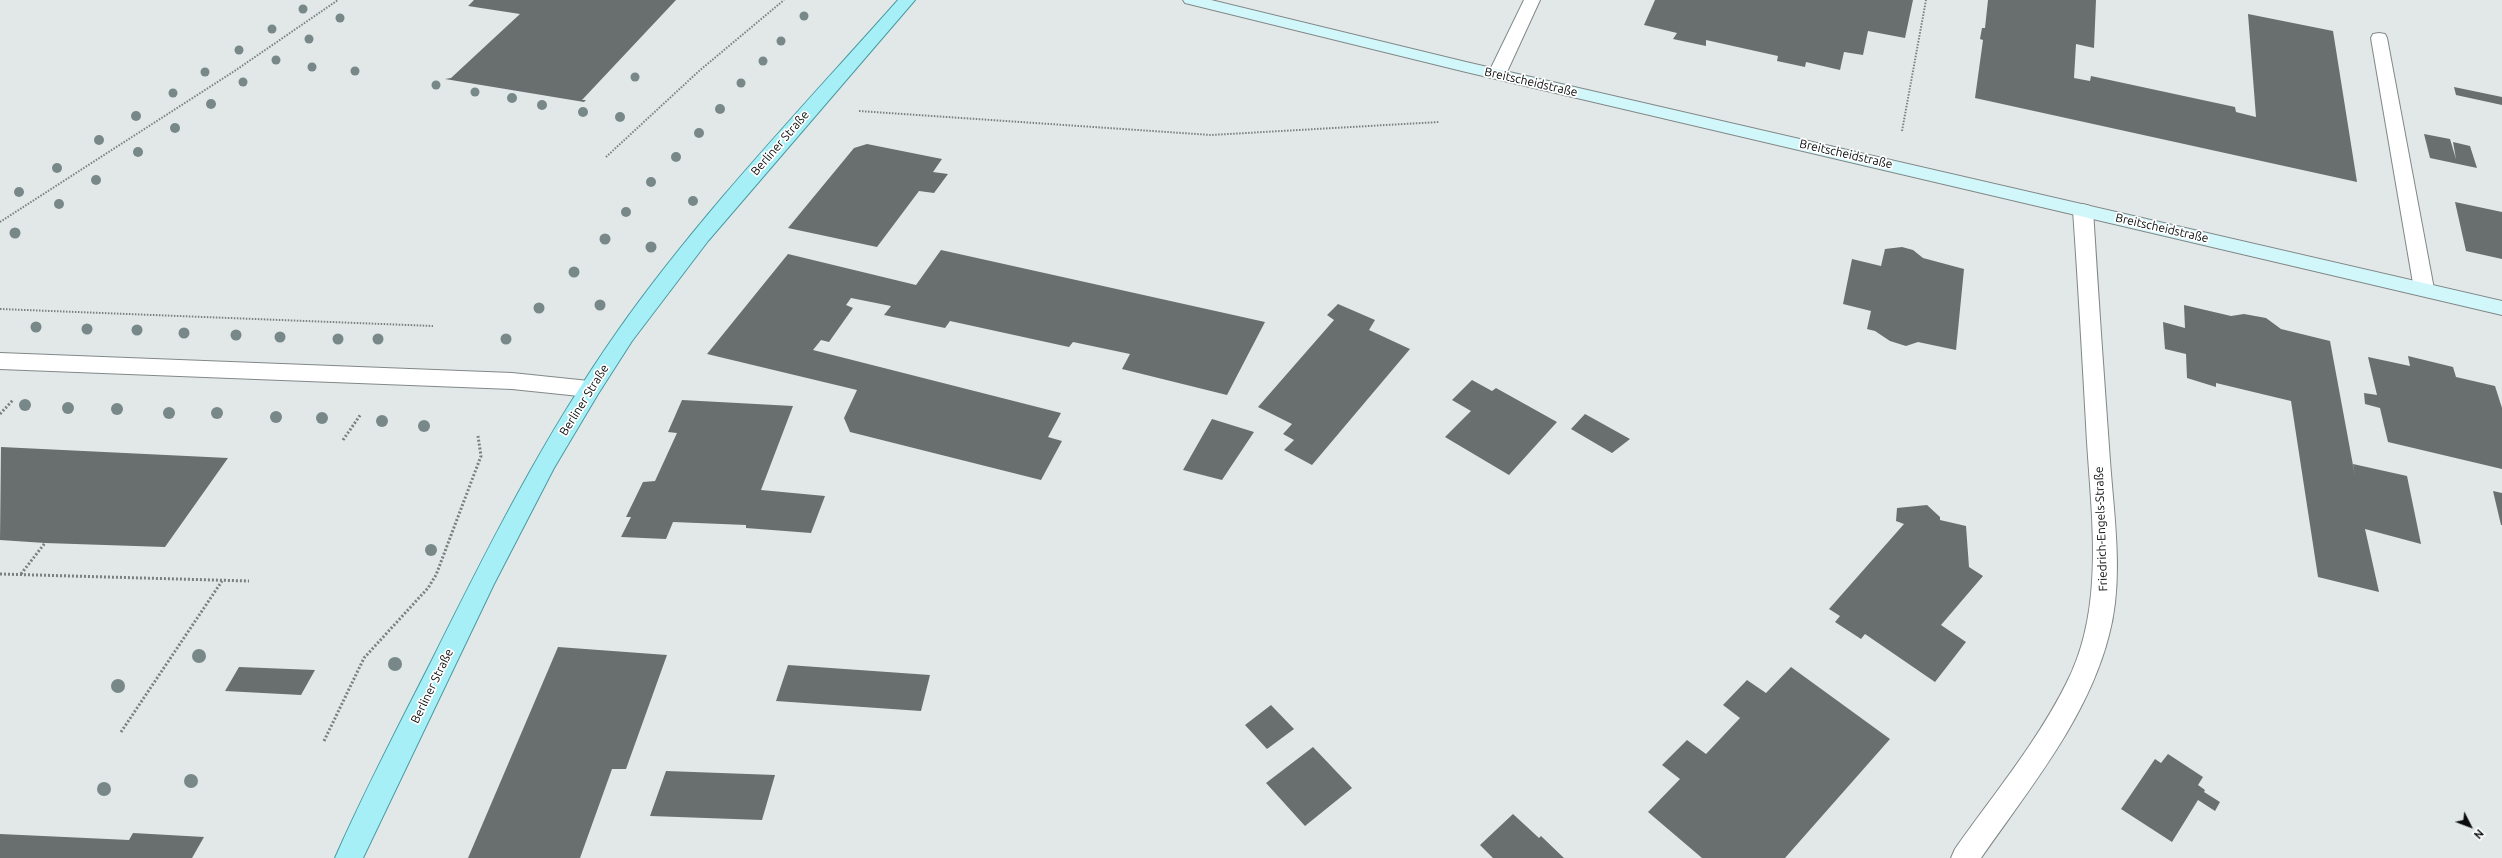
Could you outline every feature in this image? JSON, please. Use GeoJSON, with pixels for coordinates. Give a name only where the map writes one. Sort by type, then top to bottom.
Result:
{"type":"FeatureCollection","features":[{"type":"Feature","properties":{"kind":"main road","name":"Berliner Straße"},"geometry":{"type":"LineString","coordinates":[[349,858],[479,590],[548,460],[589,389],[657,293],[723,211],[815,103],[907,0]]}},
{"type":"Feature","properties":{"kind":"street","name":"Breitscheidstraße"},"geometry":{"type":"LineString","coordinates":[[1191,0],[1497,74],[2502,308]]}},
{"type":"Feature","properties":{"kind":"street"},"geometry":{"type":"LineString","coordinates":[[1497,74],[1532,0]]}},
{"type":"Feature","properties":{"kind":"street"},"geometry":{"type":"LineString","coordinates":[[2379,38],[2424,289]]}},
{"type":"Feature","properties":{"kind":"street","name":"Friedrich-Engels-Straße"},"geometry":{"type":"LineString","coordinates":[[1965,858],[2042,748],[2079,686],[2098,628],[2104,593],[2103,526],[2083,210]]}},
{"type":"Feature","properties":{"kind":"street"},"geometry":{"type":"LineString","coordinates":[[0,361],[504,381],[589,389]]}},
{"type":"Feature","properties":{"kind":"path"},"geometry":{"type":"LineString","coordinates":[[0,222],[236,70],[338,0]]}},
{"type":"Feature","properties":{"kind":"path"},"geometry":{"type":"LineString","coordinates":[[606,157],[699,71],[784,0]]}},
{"type":"Feature","properties":{"kind":"path"},"geometry":{"type":"LineString","coordinates":[[1895,166],[1926,0]]}},
{"type":"Feature","properties":{"kind":"path"},"geometry":{"type":"LineString","coordinates":[[815,103],[854,110],[1211,135],[1439,122]]}},
{"type":"Feature","properties":{"kind":"path"},"geometry":{"type":"LineString","coordinates":[[0,309],[433,326]]}},
{"type":"Feature","properties":{"kind":"path"},"geometry":{"type":"LineString","coordinates":[[324,741],[364,658],[428,588],[436,575],[481,456],[478,436]]}},
{"type":"Feature","properties":{"kind":"path"},"geometry":{"type":"LineString","coordinates":[[21,574],[45,543]]}},
{"type":"Feature","properties":{"kind":"path"},"geometry":{"type":"LineString","coordinates":[[0,574],[249,581]]}},
{"type":"Feature","properties":{"kind":"path"},"geometry":{"type":"LineString","coordinates":[[122,732],[222,581]]}},
{"type":"Feature","properties":{"kind":"building"},"geometry":{"type":"Polygon","coordinates":[[[474,0],[676,0],[582,100],[586,100],[584,102],[445,79],[451,78],[520,14],[468,6],[474,0]]]}},
{"type":"Feature","properties":{"kind":"building"},"geometry":{"type":"Polygon","coordinates":[[[1655,0],[1913,0],[1905,38],[1868,31],[1863,55],[1844,52],[1840,70],[1806,62],[1805,67],[1777,61],[1778,56],[1706,40],[1706,46],[1673,39],[1677,33],[1644,25],[1655,0]]]}},
{"type":"Feature","properties":{"kind":"building"},"geometry":{"type":"Polygon","coordinates":[[[1988,0],[2096,0],[2094,48],[2076,44],[2074,78],[2090,81],[2091,76],[2235,107],[2236,112],[2256,117],[2248,14],[2333,31],[2357,182],[1975,98],[1983,40],[1980,39],[1982,28],[1985,28],[1988,0]]]}},
{"type":"Feature","properties":{"kind":"building"},"geometry":{"type":"Polygon","coordinates":[[[2454,87],[2502,97],[2502,105],[2456,95],[2454,87]]]}},
{"type":"Feature","properties":{"kind":"building"},"geometry":{"type":"Polygon","coordinates":[[[2424,134],[2450,139],[2456,159],[2453,142],[2470,146],[2477,168],[2430,158],[2424,134]]]}},
{"type":"Feature","properties":{"kind":"building"},"geometry":{"type":"Polygon","coordinates":[[[867,144],[942,159],[933,172],[948,174],[934,193],[919,191],[877,247],[788,228],[854,148],[867,144]]]}},
{"type":"Feature","properties":{"kind":"building"},"geometry":{"type":"Polygon","coordinates":[[[2455,202],[2502,212],[2502,259],[2466,251],[2455,202]]]}},
{"type":"Feature","properties":{"kind":"building"},"geometry":{"type":"Polygon","coordinates":[[[1902,247],[1913,250],[1923,258],[1964,269],[1956,350],[1918,342],[1906,346],[1890,341],[1875,331],[1867,329],[1871,311],[1843,304],[1852,259],[1881,266],[1885,249],[1902,247]]]}},
{"type":"Feature","properties":{"kind":"building"},"geometry":{"type":"Polygon","coordinates":[[[941,250],[1265,322],[1227,395],[1122,369],[1130,354],[1073,342],[1069,347],[950,321],[945,328],[884,315],[891,306],[851,298],[846,305],[853,308],[829,342],[821,340],[813,350],[1061,413],[1048,437],[1062,441],[1041,480],[850,432],[844,418],[857,390],[707,354],[788,254],[916,285],[941,250]]]}},
{"type":"Feature","properties":{"kind":"building"},"geometry":{"type":"Polygon","coordinates":[[[1338,304],[1375,320],[1369,330],[1410,349],[1312,465],[1284,450],[1294,440],[1283,434],[1292,424],[1258,407],[1334,320],[1327,315],[1338,304]]]}},
{"type":"Feature","properties":{"kind":"building"},"geometry":{"type":"Polygon","coordinates":[[[2184,305],[2231,316],[2244,314],[2266,318],[2281,329],[2330,341],[2355,476],[2353,464],[2407,476],[2421,544],[2365,529],[2379,592],[2318,577],[2291,401],[2216,383],[2216,387],[2187,378],[2186,354],[2165,349],[2163,322],[2185,328],[2184,305]]]}},
{"type":"Feature","properties":{"kind":"building"},"geometry":{"type":"Polygon","coordinates":[[[2408,356],[2453,367],[2456,377],[2495,386],[2502,408],[2502,469],[2388,442],[2380,408],[2365,404],[2364,393],[2377,395],[2368,357],[2410,366],[2408,356]]]}},
{"type":"Feature","properties":{"kind":"building"},"geometry":{"type":"Polygon","coordinates":[[[1472,380],[1492,391],[1496,388],[1557,422],[1509,475],[1445,437],[1471,411],[1452,400],[1472,380]]]}},
{"type":"Feature","properties":{"kind":"building"},"geometry":{"type":"Polygon","coordinates":[[[682,400],[793,406],[761,490],[825,496],[811,533],[746,528],[746,525],[673,522],[666,539],[621,537],[631,517],[626,517],[643,482],[655,481],[677,433],[668,432],[682,400]]]}},
{"type":"Feature","properties":{"kind":"building"},"geometry":{"type":"Polygon","coordinates":[[[1585,414],[1630,439],[1612,453],[1571,429],[1585,414]]]}},
{"type":"Feature","properties":{"kind":"building"},"geometry":{"type":"Polygon","coordinates":[[[1212,419],[1254,432],[1222,480],[1183,470],[1212,419]]]}},
{"type":"Feature","properties":{"kind":"building"},"geometry":{"type":"Polygon","coordinates":[[[1,447],[228,458],[165,547],[45,543],[0,540],[1,447]]]}},
{"type":"Feature","properties":{"kind":"building"},"geometry":{"type":"Polygon","coordinates":[[[2493,491],[2502,493],[2502,525],[2501,525],[2493,491]]]}},
{"type":"Feature","properties":{"kind":"building"},"geometry":{"type":"Polygon","coordinates":[[[1927,505],[1940,517],[1940,520],[1966,526],[1969,567],[1983,576],[1941,625],[1966,642],[1935,682],[1865,634],[1861,639],[1835,622],[1840,616],[1829,609],[1904,524],[1896,521],[1897,508],[1927,505]]]}},
{"type":"Feature","properties":{"kind":"building"},"geometry":{"type":"Polygon","coordinates":[[[558,647],[667,655],[626,769],[612,769],[580,858],[468,858],[558,647]]]}},
{"type":"Feature","properties":{"kind":"building"},"geometry":{"type":"Polygon","coordinates":[[[788,665],[930,675],[921,711],[776,701],[788,665]]]}},
{"type":"Feature","properties":{"kind":"building"},"geometry":{"type":"Polygon","coordinates":[[[239,667],[315,670],[301,695],[225,691],[239,667]]]}},
{"type":"Feature","properties":{"kind":"building"},"geometry":{"type":"Polygon","coordinates":[[[1791,667],[1890,739],[1785,858],[1702,858],[1648,812],[1680,779],[1662,765],[1687,740],[1706,754],[1740,718],[1723,705],[1747,680],[1766,693],[1791,667]]]}},
{"type":"Feature","properties":{"kind":"building"},"geometry":{"type":"Polygon","coordinates":[[[1271,705],[1294,729],[1267,749],[1245,725],[1271,705]]]}},
{"type":"Feature","properties":{"kind":"building"},"geometry":{"type":"Polygon","coordinates":[[[1313,747],[1352,788],[1305,826],[1266,783],[1313,747]]]}},
{"type":"Feature","properties":{"kind":"building"},"geometry":{"type":"Polygon","coordinates":[[[2168,754],[2203,777],[2198,785],[2205,790],[2204,792],[2220,802],[2215,811],[2198,800],[2172,842],[2121,809],[2155,759],[2161,763],[2168,754]]]}},
{"type":"Feature","properties":{"kind":"building"},"geometry":{"type":"Polygon","coordinates":[[[666,771],[775,775],[762,820],[650,816],[666,771]]]}},
{"type":"Feature","properties":{"kind":"building"},"geometry":{"type":"Polygon","coordinates":[[[1513,814],[1539,838],[1541,836],[1564,858],[1493,858],[1480,845],[1513,814]]]}},
{"type":"Feature","properties":{"kind":"building"},"geometry":{"type":"Polygon","coordinates":[[[133,833],[204,837],[192,858],[0,858],[0,834],[129,840],[133,833]]]}}]}
